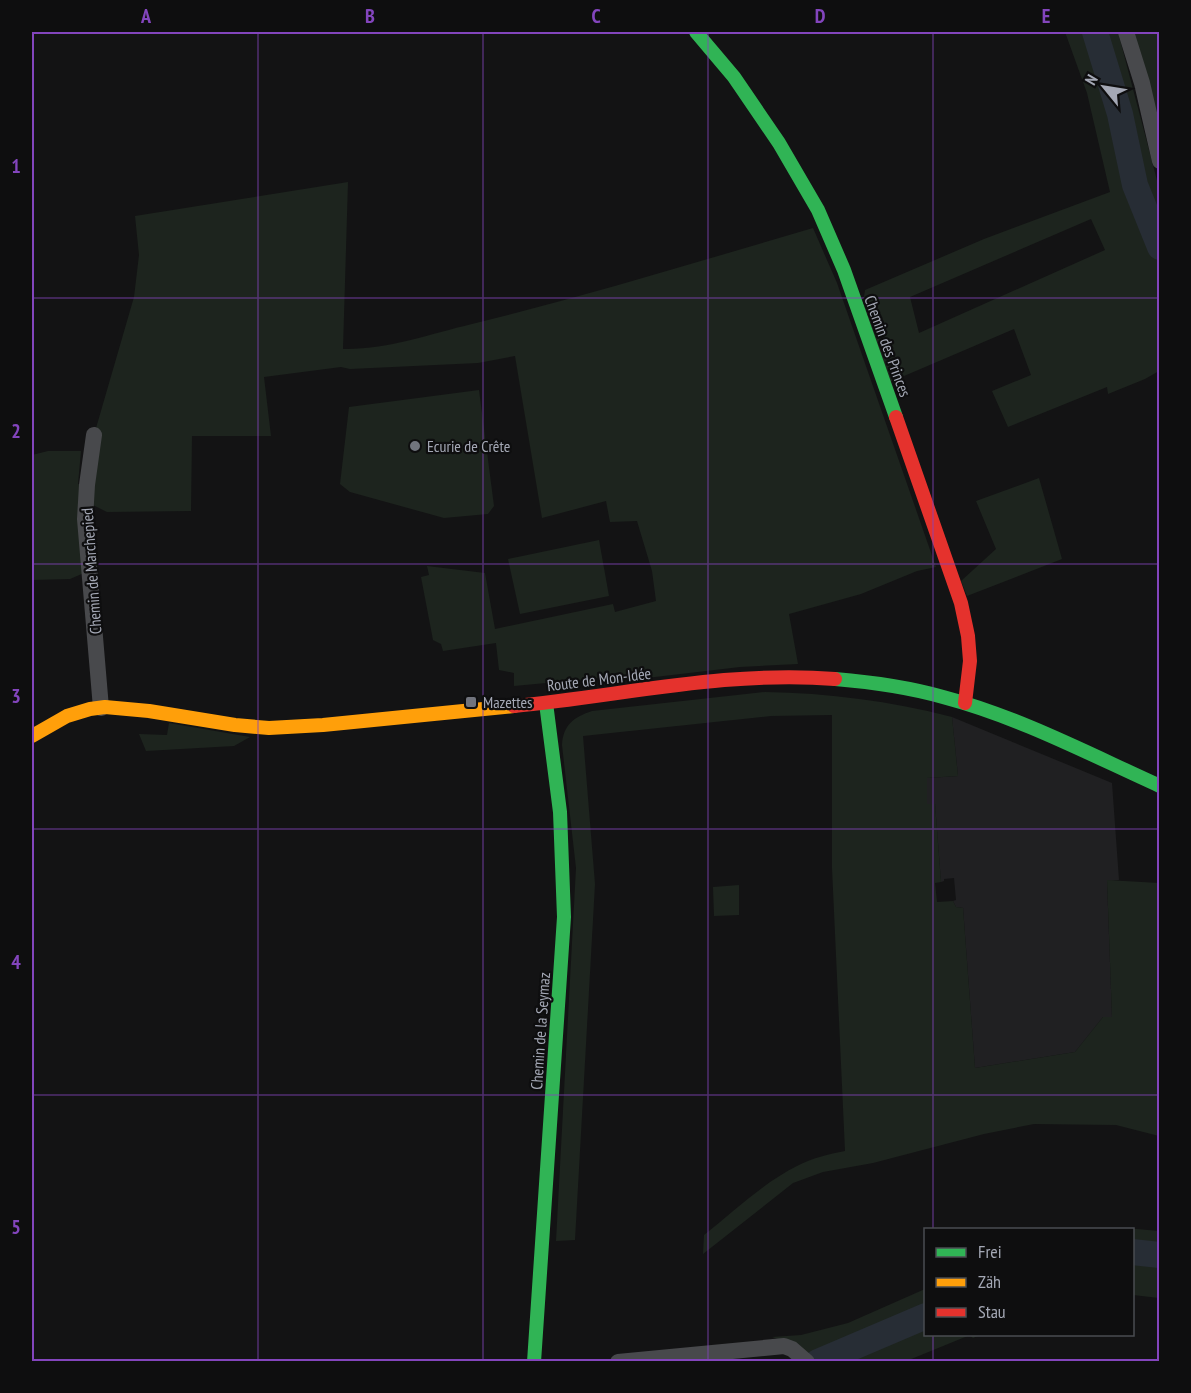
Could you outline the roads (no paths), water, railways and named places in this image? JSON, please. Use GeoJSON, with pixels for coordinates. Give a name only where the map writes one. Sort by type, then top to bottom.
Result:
{"type":"FeatureCollection","features":[{"type":"Feature","properties":{"kind":"street","name":"Chemin des Princes"},"geometry":{"type":"LineString","coordinates":[[696,32],[734,77],[779,143],[818,210],[844,270],[961,603],[970,652],[970,672],[965,703]]}},
{"type":"Feature","properties":{"kind":"street"},"geometry":{"type":"LineString","coordinates":[[1126,32],[1142,83],[1160,161]]}},
{"type":"Feature","properties":{"kind":"street","name":"Chemin de Marchepied"},"geometry":{"type":"LineString","coordinates":[[94,435],[87,485],[86,532],[101,708]]}},
{"type":"Feature","properties":{"kind":"street","name":"Route de Mon-Idée"},"geometry":{"type":"LineString","coordinates":[[32,736],[50,723],[64,717],[101,708],[139,710],[273,729],[546,703],[711,682],[776,677],[817,678],[874,682],[914,689],[965,703],[1045,735],[1160,786]]}},
{"type":"Feature","properties":{"kind":"street","name":"Chemin de la Seymaz"},"geometry":{"type":"LineString","coordinates":[[534,1362],[564,917],[560,812],[546,703]]}},
{"type":"Feature","properties":{"kind":"street"},"geometry":{"type":"LineString","coordinates":[[618,1362],[784,1346],[804,1359]]}},
{"type":"Feature","properties":{"kind":"waterway"},"geometry":{"type":"LineString","coordinates":[[1095,32],[1120,114],[1135,185],[1160,247]]}},
{"type":"Feature","properties":{"kind":"waterway"},"geometry":{"type":"LineString","coordinates":[[1134,1252],[1160,1255]]}},
{"type":"Feature","properties":{"kind":"waterway"},"geometry":{"type":"LineString","coordinates":[[818,1362],[924,1317]]}},
{"type":"Feature","properties":{"kind":"place","name":"Ecurie de Crête"},"geometry":{"type":"Point","coordinates":[415,446]}},
{"type":"Feature","properties":{"kind":"place","name":"Mazettes"},"geometry":{"type":"Point","coordinates":[471,702]}}]}
